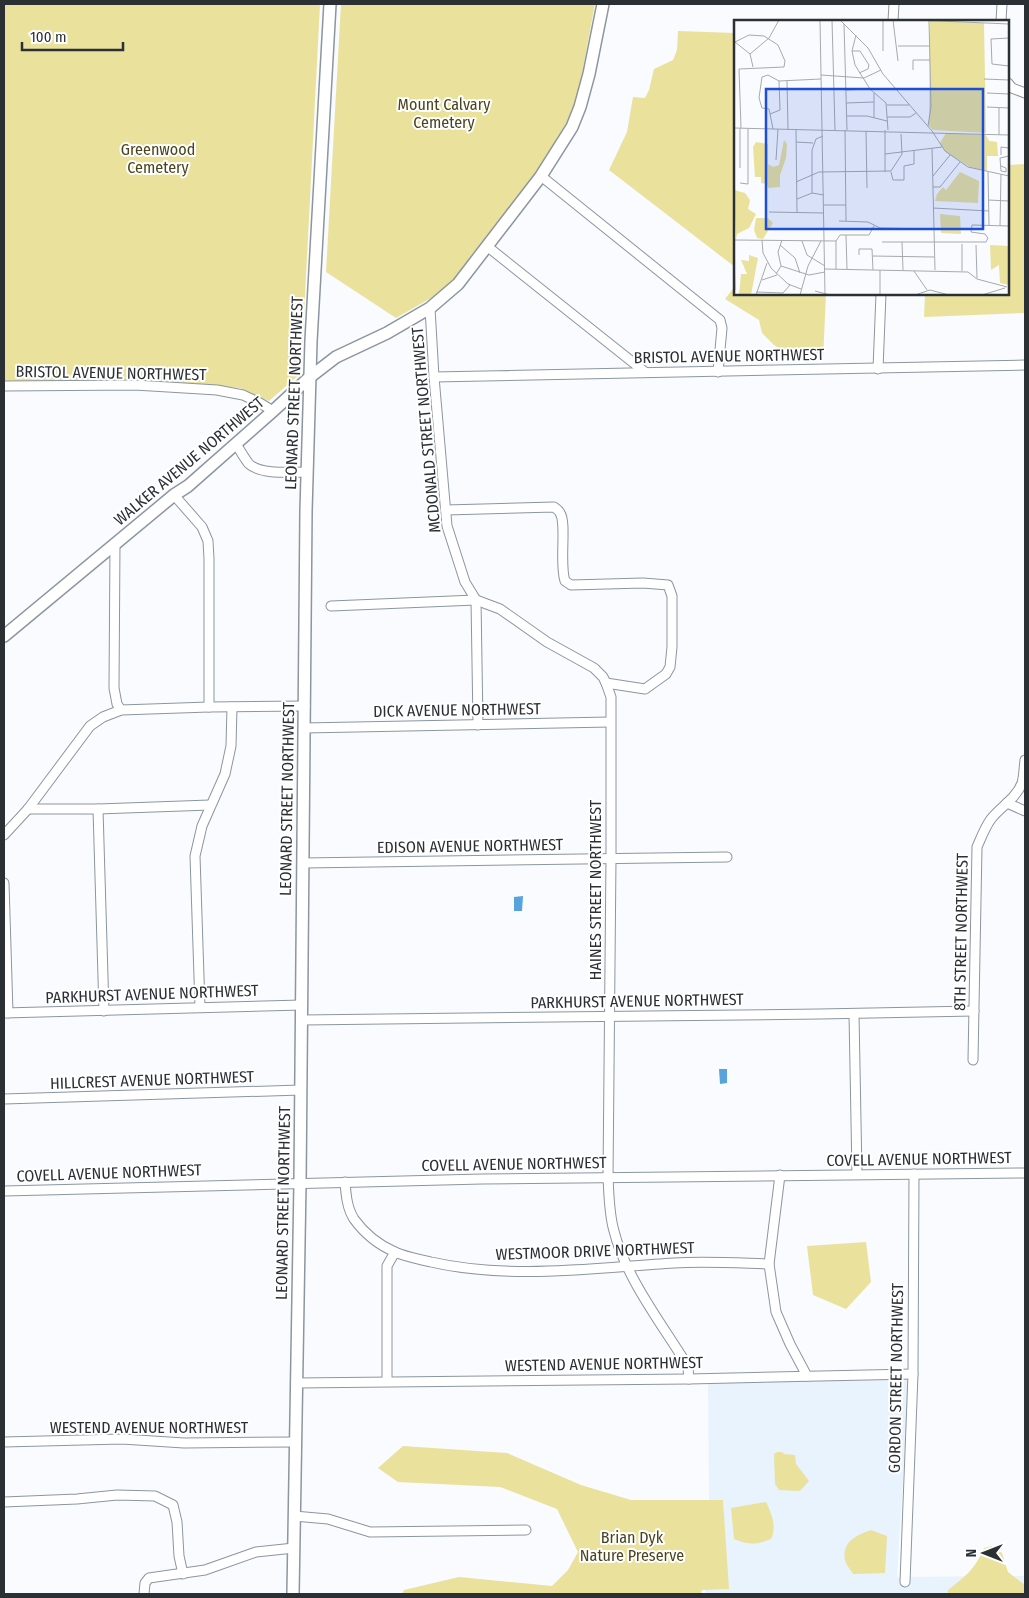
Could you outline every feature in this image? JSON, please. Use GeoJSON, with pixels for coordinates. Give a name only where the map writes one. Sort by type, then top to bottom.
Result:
{"type":"FeatureCollection","features":[{"type":"Feature","properties":{"kind":"main road","name":"LEONARD STREET NORTHWEST"},"geometry":{"type":"LineString","coordinates":[[293,1594],[300,1183],[307,472],[310,377],[330,4]]}},
{"type":"Feature","properties":{"kind":"main road","name":"WALKER AVENUE NORTHWEST"},"geometry":{"type":"LineString","coordinates":[[4,636],[174,495],[188,486],[310,377],[336,357],[391,331],[430,308],[458,284],[541,176],[568,134],[576,116],[589,74],[603,4]]}},
{"type":"Feature","properties":{"kind":"street"},"geometry":{"type":"LineString","coordinates":[[893,20],[894,4]]}},
{"type":"Feature","properties":{"kind":"street"},"geometry":{"type":"LineString","coordinates":[[1002,4],[1002,20]]}},
{"type":"Feature","properties":{"kind":"street"},"geometry":{"type":"LineString","coordinates":[[1009,84],[1012,88],[1025,93]]}},
{"type":"Feature","properties":{"kind":"street"},"geometry":{"type":"LineString","coordinates":[[541,176],[720,320],[722,328],[718,372]]}},
{"type":"Feature","properties":{"kind":"street"},"geometry":{"type":"LineString","coordinates":[[488,247],[645,372]]}},
{"type":"Feature","properties":{"kind":"street"},"geometry":{"type":"LineString","coordinates":[[878,369],[881,295]]}},
{"type":"Feature","properties":{"kind":"street","name":"MCDONALD STREET NORTHWEST"},"geometry":{"type":"LineString","coordinates":[[430,308],[447,526],[465,582],[476,600],[478,725]]}},
{"type":"Feature","properties":{"kind":"street","name":"BRISTOL AVENUE NORTHWEST"},"geometry":{"type":"LineString","coordinates":[[434,377],[1025,366]]}},
{"type":"Feature","properties":{"kind":"street","name":"BRISTOL AVENUE NORTHWEST"},"geometry":{"type":"LineString","coordinates":[[4,386],[135,385],[217,390],[243,395],[273,411]]}},
{"type":"Feature","properties":{"kind":"street"},"geometry":{"type":"LineString","coordinates":[[236,444],[248,463],[256,469],[280,472],[307,472]]}},
{"type":"Feature","properties":{"kind":"street"},"geometry":{"type":"LineString","coordinates":[[174,495],[202,527],[208,541],[210,559],[209,707]]}},
{"type":"Feature","properties":{"kind":"street"},"geometry":{"type":"LineString","coordinates":[[331,606],[476,600],[500,609],[547,642],[594,668],[606,682],[645,689],[666,674],[670,667],[672,647],[672,596],[668,585],[643,583],[571,585],[565,581],[562,574],[562,518],[560,511],[554,508],[446,510]]}},
{"type":"Feature","properties":{"kind":"street"},"geometry":{"type":"LineString","coordinates":[[115,544],[114,688],[117,704],[121,710]]}},
{"type":"Feature","properties":{"kind":"street","name":"HAINES STREET NORTHWEST"},"geometry":{"type":"LineString","coordinates":[[606,682],[611,698],[608,1177],[610,1208],[614,1232],[636,1284],[682,1357],[688,1368],[688,1379]]}},
{"type":"Feature","properties":{"kind":"street"},"geometry":{"type":"LineString","coordinates":[[4,835],[28,809],[90,726],[103,717],[121,710],[305,706]]}},
{"type":"Feature","properties":{"kind":"street"},"geometry":{"type":"LineString","coordinates":[[200,1007],[195,856],[200,834],[210,806],[225,774],[231,746],[232,707]]}},
{"type":"Feature","properties":{"kind":"street","name":"DICK AVENUE NORTHWEST"},"geometry":{"type":"LineString","coordinates":[[304,728],[610,722]]}},
{"type":"Feature","properties":{"kind":"street","name":"8TH STREET NORTHWEST"},"geometry":{"type":"LineString","coordinates":[[973,1060],[977,847],[991,818],[1007,803],[1022,784],[1025,760]]}},
{"type":"Feature","properties":{"kind":"street"},"geometry":{"type":"LineString","coordinates":[[1007,803],[1025,811]]}},
{"type":"Feature","properties":{"kind":"street"},"geometry":{"type":"LineString","coordinates":[[28,809],[210,806]]}},
{"type":"Feature","properties":{"kind":"street"},"geometry":{"type":"LineString","coordinates":[[98,809],[104,1011]]}},
{"type":"Feature","properties":{"kind":"street","name":"EDISON AVENUE NORTHWEST"},"geometry":{"type":"LineString","coordinates":[[303,863],[727,857]]}},
{"type":"Feature","properties":{"kind":"street"},"geometry":{"type":"LineString","coordinates":[[4,883],[6,1013]]}},
{"type":"Feature","properties":{"kind":"street","name":"PARKHURST AVENUE NORTHWEST"},"geometry":{"type":"LineString","coordinates":[[6,1013],[302,1005]]}},
{"type":"Feature","properties":{"kind":"street","name":"PARKHURST AVENUE NORTHWEST"},"geometry":{"type":"LineString","coordinates":[[302,1020],[974,1011]]}},
{"type":"Feature","properties":{"kind":"street"},"geometry":{"type":"LineString","coordinates":[[854,1014],[857,1174]]}},
{"type":"Feature","properties":{"kind":"street","name":"HILLCREST AVENUE NORTHWEST"},"geometry":{"type":"LineString","coordinates":[[4,1100],[301,1090]]}},
{"type":"Feature","properties":{"kind":"street","name":"COVELL AVENUE NORTHWEST"},"geometry":{"type":"LineString","coordinates":[[4,1191],[608,1177],[1025,1173]]}},
{"type":"Feature","properties":{"kind":"street","name":"GORDON STREET NORTHWEST"},"geometry":{"type":"LineString","coordinates":[[905,1582],[913,1374],[914,1174]]}},
{"type":"Feature","properties":{"kind":"street"},"geometry":{"type":"LineString","coordinates":[[780,1176],[769,1264],[776,1312],[807,1376]]}},
{"type":"Feature","properties":{"kind":"street","name":"WESTMOOR DRIVE NORTHWEST"},"geometry":{"type":"LineString","coordinates":[[345,1182],[346,1200],[353,1218],[369,1236],[395,1252],[448,1265],[516,1272],[676,1263],[769,1264]]}},
{"type":"Feature","properties":{"kind":"street"},"geometry":{"type":"LineString","coordinates":[[387,1382],[387,1266],[395,1252]]}},
{"type":"Feature","properties":{"kind":"street","name":"WESTEND AVENUE NORTHWEST"},"geometry":{"type":"LineString","coordinates":[[296,1383],[688,1379],[913,1374]]}},
{"type":"Feature","properties":{"kind":"street","name":"WESTEND AVENUE NORTHWEST"},"geometry":{"type":"LineString","coordinates":[[4,1442],[122,1439],[184,1443],[295,1442]]}},
{"type":"Feature","properties":{"kind":"street"},"geometry":{"type":"LineString","coordinates":[[4,1502],[77,1499],[117,1495],[155,1496],[173,1505],[177,1522],[179,1556],[183,1574]]}},
{"type":"Feature","properties":{"kind":"street"},"geometry":{"type":"LineString","coordinates":[[294,1516],[328,1519],[370,1532],[526,1530]]}},
{"type":"Feature","properties":{"kind":"street"},"geometry":{"type":"LineString","coordinates":[[144,1594],[145,1583],[149,1578],[205,1570],[256,1552],[294,1548]]}},
{"type":"Feature","properties":{"kind":"shaded area"},"geometry":{"type":"Polygon","coordinates":[[[909,1379],[897,1577],[1025,1576],[1025,1594],[705,1594],[705,1589],[728,1589],[723,1500],[709,1500],[708,1382],[909,1379]]]}},
{"type":"Feature","properties":{"kind":"green space","name":"Greenwood Cemetery"},"geometry":{"type":"Polygon","coordinates":[[[4,4],[320,4],[301,373],[269,401],[240,388],[198,385],[4,387],[4,4]]]}},
{"type":"Feature","properties":{"kind":"green space","name":"Mount Calvary Cemetery"},"geometry":{"type":"Polygon","coordinates":[[[341,4],[595,4],[578,95],[569,118],[544,162],[462,273],[438,294],[396,318],[326,272],[341,4]]]}},
{"type":"Feature","properties":{"kind":"green space"},"geometry":{"type":"Polygon","coordinates":[[[678,31],[734,33],[734,266],[609,170],[627,132],[633,97],[645,98],[654,69],[673,60],[677,50],[678,31]]]}},
{"type":"Feature","properties":{"kind":"green space"},"geometry":{"type":"Polygon","coordinates":[[[1025,164],[1025,313],[924,317],[925,295],[1009,295],[1009,165],[1025,164]]]}},
{"type":"Feature","properties":{"kind":"green space"},"geometry":{"type":"Polygon","coordinates":[[[734,287],[734,295],[826,295],[823,360],[802,359],[790,355],[774,345],[762,333],[759,320],[725,299],[734,287]]]}},
{"type":"Feature","properties":{"kind":"green space"},"geometry":{"type":"Polygon","coordinates":[[[866,1242],[871,1282],[846,1309],[813,1295],[807,1246],[866,1242]]]}},
{"type":"Feature","properties":{"kind":"green space","name":"Brian Dyk Nature Preserve"},"geometry":{"type":"Polygon","coordinates":[[[403,1446],[507,1453],[581,1485],[631,1500],[723,1500],[729,1589],[702,1590],[701,1594],[402,1594],[404,1590],[459,1577],[552,1586],[568,1570],[578,1552],[557,1509],[500,1487],[398,1482],[378,1468],[403,1446]]]}},
{"type":"Feature","properties":{"kind":"green space"},"geometry":{"type":"Polygon","coordinates":[[[777,1452],[795,1455],[796,1464],[809,1481],[800,1491],[779,1490],[775,1484],[774,1454],[777,1452]]]}},
{"type":"Feature","properties":{"kind":"green space"},"geometry":{"type":"Polygon","coordinates":[[[766,1502],[774,1525],[771,1539],[752,1544],[734,1539],[731,1508],[766,1502]]]}},
{"type":"Feature","properties":{"kind":"green space"},"geometry":{"type":"Polygon","coordinates":[[[871,1530],[887,1536],[885,1573],[853,1574],[845,1560],[848,1543],[871,1530]]]}},
{"type":"Feature","properties":{"kind":"green space"},"geometry":{"type":"Polygon","coordinates":[[[992,1546],[1002,1553],[1008,1572],[1025,1585],[1025,1594],[948,1594],[948,1590],[973,1567],[984,1548],[992,1546]]]}},
{"type":"Feature","properties":{"kind":"water"},"geometry":{"type":"Polygon","coordinates":[[[523,896],[522,911],[514,911],[514,897],[523,896]]]}},
{"type":"Feature","properties":{"kind":"water"},"geometry":{"type":"Polygon","coordinates":[[[719,1069],[727,1069],[727,1083],[720,1084],[719,1069]]]}}]}
